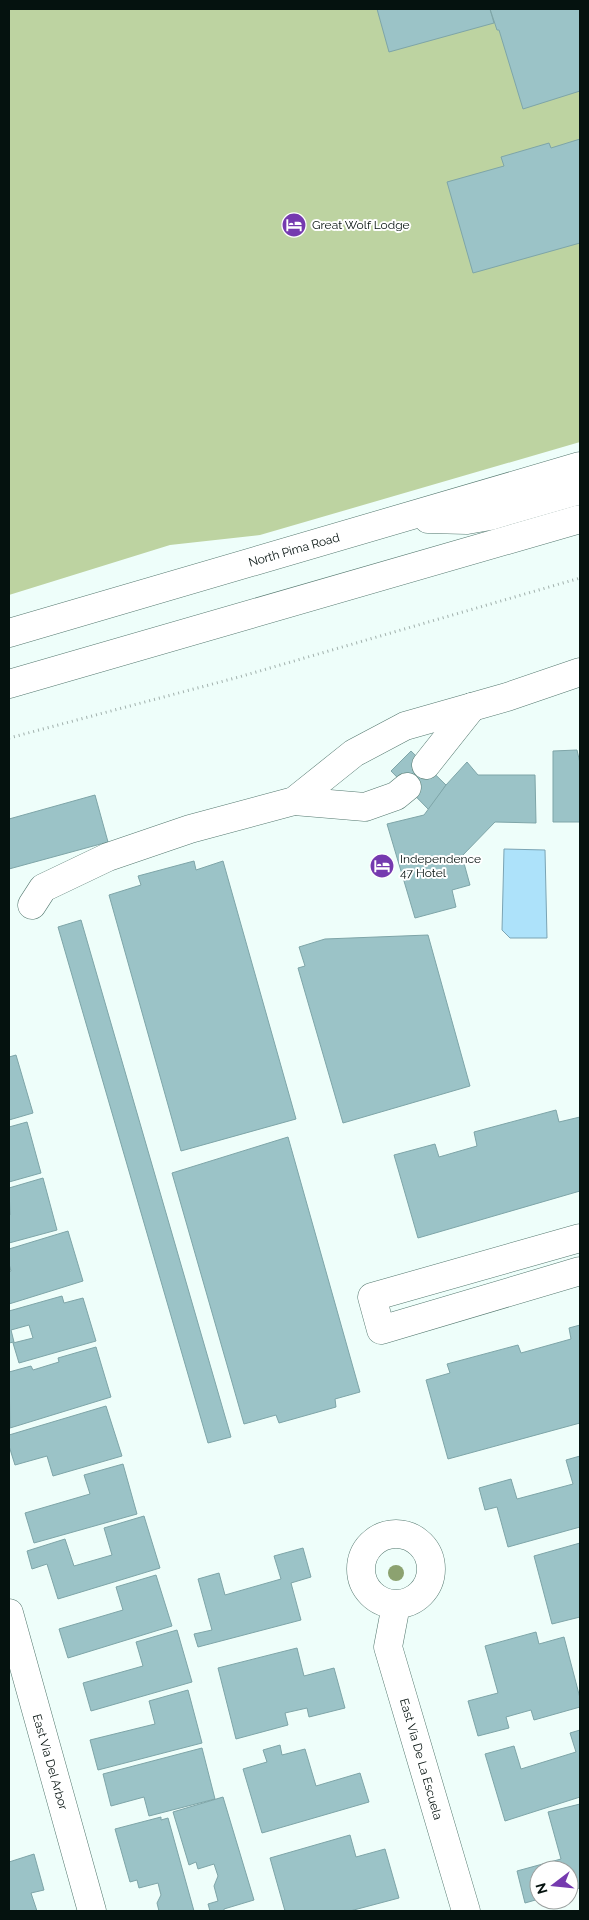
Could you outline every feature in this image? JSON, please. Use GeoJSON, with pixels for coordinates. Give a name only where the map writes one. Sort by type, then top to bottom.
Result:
{"type":"FeatureCollection","features":[{"type":"Feature","properties":{"kind":"main road","name":"North Pima Road"},"geometry":{"type":"LineString","coordinates":[[9,633],[580,466]]}},
{"type":"Feature","properties":{"kind":"main road"},"geometry":{"type":"LineString","coordinates":[[403,518],[467,520],[490,516],[580,490]]}},
{"type":"Feature","properties":{"kind":"main road"},"geometry":{"type":"LineString","coordinates":[[9,684],[580,519]]}},
{"type":"Feature","properties":{"kind":"main road"},"geometry":{"type":"LineString","coordinates":[[294,800],[354,753],[396,730],[507,697],[580,672]]}},
{"type":"Feature","properties":{"kind":"main road"},"geometry":{"type":"LineString","coordinates":[[507,697],[580,693]]}},
{"type":"Feature","properties":{"kind":"main road"},"geometry":{"type":"LineString","coordinates":[[426,765],[472,707]]}},
{"type":"Feature","properties":{"kind":"main road"},"geometry":{"type":"LineString","coordinates":[[32,905],[42,888],[108,857],[190,829],[294,800],[365,807],[396,796],[407,787]]}},
{"type":"Feature","properties":{"kind":"main road"},"geometry":{"type":"LineString","coordinates":[[580,1238],[372,1297],[380,1330],[580,1271]]}},
{"type":"Feature","properties":{"kind":"main road","name":"East Via De La Escuela"},"geometry":{"type":"LineString","coordinates":[[396,1605],[388,1647],[466,1911]]}},
{"type":"Feature","properties":{"kind":"main road","name":"East Via Del Arbor"},"geometry":{"type":"LineString","coordinates":[[9,1613],[92,1911]]}},
{"type":"Feature","properties":{"kind":"path"},"geometry":{"type":"LineString","coordinates":[[9,738],[240,677],[580,578]]}},
{"type":"Feature","properties":{"kind":"green space","name":"Great Wolf Lodge"},"geometry":{"type":"Polygon","coordinates":[[[9,9],[580,9],[580,442],[260,535],[170,545],[9,595],[9,9]]]}},
{"type":"Feature","properties":{"kind":"water"},"geometry":{"type":"Polygon","coordinates":[[[504,849],[545,850],[547,938],[510,938],[502,930],[504,849]]]}},
{"type":"Feature","properties":{"kind":"building"},"geometry":{"type":"Polygon","coordinates":[[[377,9],[490,9],[494,23],[389,52],[377,9]]]}},
{"type":"Feature","properties":{"kind":"building"},"geometry":{"type":"Polygon","coordinates":[[[490,9],[580,9],[580,91],[523,109],[499,30],[497,30],[490,9]]]}},
{"type":"Feature","properties":{"kind":"building"},"geometry":{"type":"Polygon","coordinates":[[[580,139],[580,243],[473,273],[447,182],[504,166],[501,157],[549,143],[551,148],[580,139]]]}},
{"type":"Feature","properties":{"kind":"building"},"geometry":{"type":"Polygon","coordinates":[[[577,750],[580,763],[580,822],[553,822],[553,751],[577,750]]]}},
{"type":"Feature","properties":{"kind":"building"},"geometry":{"type":"Polygon","coordinates":[[[411,751],[446,785],[429,810],[391,771],[411,751]]]}},
{"type":"Feature","properties":{"kind":"building"},"geometry":{"type":"Polygon","coordinates":[[[467,762],[478,775],[535,775],[536,823],[495,822],[462,856],[470,885],[452,890],[456,907],[415,918],[387,824],[424,815],[446,785],[467,762]]]}},
{"type":"Feature","properties":{"kind":"building"},"geometry":{"type":"Polygon","coordinates":[[[95,795],[108,842],[9,869],[9,819],[95,795]]]}},
{"type":"Feature","properties":{"kind":"building"},"geometry":{"type":"Polygon","coordinates":[[[194,861],[196,870],[223,861],[296,1119],[181,1151],[109,895],[141,885],[138,876],[194,861]]]}},
{"type":"Feature","properties":{"kind":"building"},"geometry":{"type":"Polygon","coordinates":[[[81,920],[231,1437],[208,1443],[58,927],[81,920]]]}},
{"type":"Feature","properties":{"kind":"building"},"geometry":{"type":"Polygon","coordinates":[[[428,935],[470,1086],[343,1123],[298,968],[305,966],[299,947],[325,939],[428,935]]]}},
{"type":"Feature","properties":{"kind":"building"},"geometry":{"type":"Polygon","coordinates":[[[16,1055],[33,1113],[9,1120],[9,1057],[16,1055]]]}},
{"type":"Feature","properties":{"kind":"building"},"geometry":{"type":"Polygon","coordinates":[[[556,1110],[559,1122],[580,1117],[580,1191],[418,1238],[394,1155],[435,1144],[439,1157],[477,1146],[474,1132],[556,1110]]]}},
{"type":"Feature","properties":{"kind":"building"},"geometry":{"type":"Polygon","coordinates":[[[27,1122],[41,1173],[9,1182],[9,1127],[27,1122]]]}},
{"type":"Feature","properties":{"kind":"building"},"geometry":{"type":"Polygon","coordinates":[[[288,1137],[360,1392],[335,1399],[336,1407],[279,1423],[276,1415],[244,1424],[172,1173],[288,1137]]]}},
{"type":"Feature","properties":{"kind":"building"},"geometry":{"type":"Polygon","coordinates":[[[43,1178],[57,1230],[9,1243],[9,1188],[43,1178]]]}},
{"type":"Feature","properties":{"kind":"building"},"geometry":{"type":"Polygon","coordinates":[[[68,1231],[83,1281],[9,1304],[9,1272],[11,1271],[9,1249],[68,1231]]]}},
{"type":"Feature","properties":{"kind":"building"},"geometry":{"type":"Polygon","coordinates":[[[62,1296],[64,1303],[83,1298],[96,1341],[19,1363],[13,1343],[33,1338],[29,1325],[11,1330],[14,1342],[9,1343],[9,1311],[62,1296]]]}},
{"type":"Feature","properties":{"kind":"building"},"geometry":{"type":"Polygon","coordinates":[[[580,1325],[580,1423],[448,1459],[426,1380],[450,1373],[447,1364],[518,1345],[521,1353],[571,1339],[569,1328],[580,1325]]]}},
{"type":"Feature","properties":{"kind":"building"},"geometry":{"type":"Polygon","coordinates":[[[96,1347],[111,1397],[10,1428],[9,1372],[31,1366],[33,1370],[59,1362],[58,1358],[96,1347]]]}},
{"type":"Feature","properties":{"kind":"building"},"geometry":{"type":"Polygon","coordinates":[[[106,1406],[122,1456],[53,1476],[47,1456],[15,1465],[9,1446],[9,1435],[106,1406]]]}},
{"type":"Feature","properties":{"kind":"building"},"geometry":{"type":"Polygon","coordinates":[[[580,1456],[580,1527],[508,1547],[497,1507],[485,1510],[479,1488],[511,1479],[517,1499],[573,1484],[566,1460],[580,1456]]]}},
{"type":"Feature","properties":{"kind":"building"},"geometry":{"type":"Polygon","coordinates":[[[123,1464],[137,1514],[34,1543],[25,1513],[90,1494],[84,1475],[123,1464]]]}},
{"type":"Feature","properties":{"kind":"building"},"geometry":{"type":"Polygon","coordinates":[[[144,1516],[160,1568],[58,1599],[47,1564],[32,1569],[27,1551],[65,1539],[74,1566],[112,1555],[104,1528],[144,1516]]]}},
{"type":"Feature","properties":{"kind":"building"},"geometry":{"type":"Polygon","coordinates":[[[580,1543],[580,1617],[552,1624],[534,1556],[580,1543]]]}},
{"type":"Feature","properties":{"kind":"building"},"geometry":{"type":"Polygon","coordinates":[[[303,1548],[311,1577],[291,1583],[301,1620],[198,1647],[194,1634],[212,1630],[198,1579],[219,1573],[225,1595],[281,1579],[274,1556],[303,1548]]]}},
{"type":"Feature","properties":{"kind":"building"},"geometry":{"type":"Polygon","coordinates":[[[156,1575],[172,1626],[68,1658],[59,1629],[123,1610],[116,1587],[156,1575]]]}},
{"type":"Feature","properties":{"kind":"building"},"geometry":{"type":"Polygon","coordinates":[[[177,1630],[192,1682],[91,1711],[83,1683],[143,1666],[136,1642],[177,1630]]]}},
{"type":"Feature","properties":{"kind":"building"},"geometry":{"type":"Polygon","coordinates":[[[536,1632],[539,1644],[564,1637],[580,1698],[580,1707],[534,1720],[531,1710],[506,1717],[509,1728],[478,1736],[468,1701],[498,1693],[485,1646],[536,1632]]]}},
{"type":"Feature","properties":{"kind":"building"},"geometry":{"type":"Polygon","coordinates":[[[297,1648],[304,1676],[334,1668],[345,1708],[309,1717],[307,1708],[285,1713],[288,1725],[236,1739],[218,1668],[297,1648]]]}},
{"type":"Feature","properties":{"kind":"building"},"geometry":{"type":"Polygon","coordinates":[[[188,1690],[202,1743],[98,1770],[90,1740],[155,1724],[149,1701],[188,1690]]]}},
{"type":"Feature","properties":{"kind":"building"},"geometry":{"type":"Polygon","coordinates":[[[580,1730],[580,1797],[505,1821],[485,1754],[514,1746],[521,1769],[576,1752],[570,1733],[580,1730]]]}},
{"type":"Feature","properties":{"kind":"building"},"geometry":{"type":"Polygon","coordinates":[[[280,1745],[282,1755],[305,1749],[316,1786],[360,1773],[369,1802],[262,1833],[243,1769],[267,1762],[263,1750],[280,1745]]]}},
{"type":"Feature","properties":{"kind":"building"},"geometry":{"type":"Polygon","coordinates":[[[202,1748],[215,1799],[149,1816],[144,1797],[111,1806],[103,1774],[202,1748]]]}},
{"type":"Feature","properties":{"kind":"building"},"geometry":{"type":"Polygon","coordinates":[[[223,1797],[254,1900],[224,1909],[224,1911],[210,1911],[208,1904],[218,1901],[214,1886],[218,1876],[214,1864],[198,1869],[196,1862],[189,1865],[173,1812],[223,1797]]]}},
{"type":"Feature","properties":{"kind":"building"},"geometry":{"type":"Polygon","coordinates":[[[580,1804],[580,1888],[579,1860],[557,1860],[561,1859],[548,1812],[580,1804]]]}},
{"type":"Feature","properties":{"kind":"building"},"geometry":{"type":"Polygon","coordinates":[[[161,1817],[161,1820],[168,1818],[194,1911],[159,1911],[157,1903],[161,1895],[158,1883],[139,1888],[137,1880],[130,1882],[115,1829],[161,1817]]]}},
{"type":"Feature","properties":{"kind":"building"},"geometry":{"type":"Polygon","coordinates":[[[350,1835],[356,1857],[385,1849],[399,1898],[350,1911],[285,1911],[270,1858],[350,1835]]]}},
{"type":"Feature","properties":{"kind":"building"},"geometry":{"type":"Polygon","coordinates":[[[34,1854],[44,1890],[31,1893],[37,1911],[9,1911],[9,1862],[34,1854]]]}},
{"type":"Feature","properties":{"kind":"building"},"geometry":{"type":"Polygon","coordinates":[[[529,1868],[529,1902],[525,1903],[517,1871],[529,1868]]]}},
{"type":"Feature","properties":{"kind":"place","name":"Great Wolf Lodge"},"geometry":{"type":"Point","coordinates":[294,225]}},
{"type":"Feature","properties":{"kind":"place","name":"Independence 47 Hotel"},"geometry":{"type":"Point","coordinates":[382,866]}}]}
